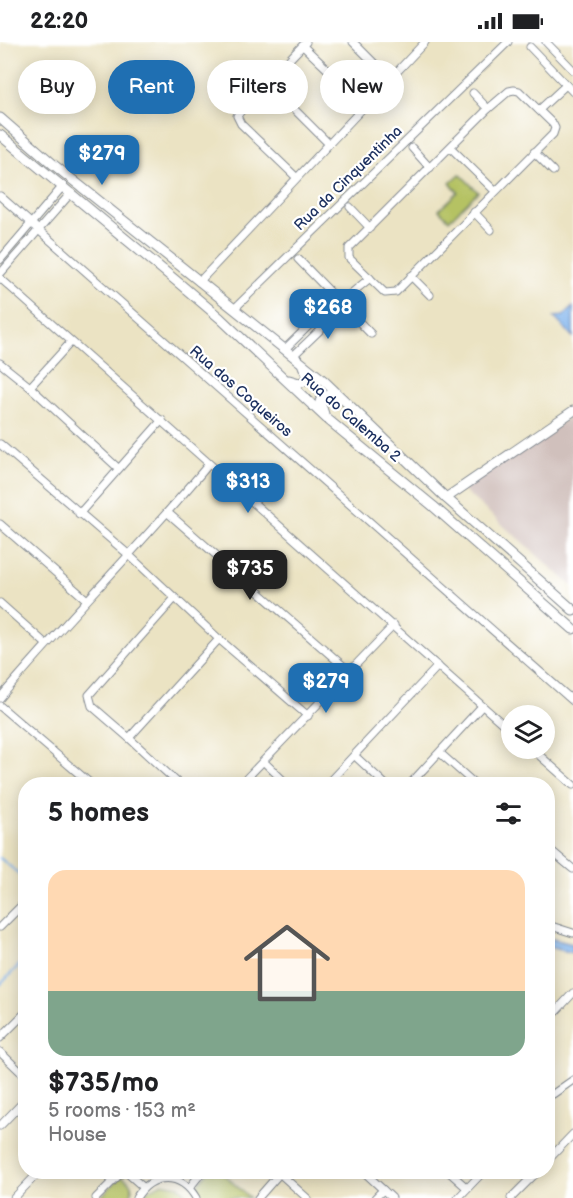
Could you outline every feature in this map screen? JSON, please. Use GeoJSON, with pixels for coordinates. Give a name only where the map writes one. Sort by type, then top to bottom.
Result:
{"type":"FeatureCollection","features":[{"type":"Feature","properties":{"kind":"main road","name":"Rua do Calemba 2"},"geometry":{"type":"LineString","coordinates":[[0,118],[54,165],[199,282],[294,355],[345,400],[446,498],[573,610]]}},
{"type":"Feature","properties":{"kind":"main road","name":"Rua do Calemba 2"},"geometry":{"type":"LineString","coordinates":[[0,135],[195,296],[326,418],[433,506],[573,629]]}},
{"type":"Feature","properties":{"kind":"main road"},"geometry":{"type":"LineString","coordinates":[[284,378],[295,383],[305,381],[308,375],[294,355]]}},
{"type":"Feature","properties":{"kind":"main road"},"geometry":{"type":"LineString","coordinates":[[326,418],[321,408],[322,397],[329,394],[345,400]]}},
{"type":"Feature","properties":{"kind":"main road"},"geometry":{"type":"LineString","coordinates":[[446,498],[573,411]]}},
{"type":"Feature","properties":{"kind":"street"},"geometry":{"type":"LineString","coordinates":[[353,42],[371,60]]}},
{"type":"Feature","properties":{"kind":"street","name":"Rua da Cinquentinha"},"geometry":{"type":"LineString","coordinates":[[234,309],[508,42]]}},
{"type":"Feature","properties":{"kind":"street"},"geometry":{"type":"LineString","coordinates":[[546,42],[573,69]]}},
{"type":"Feature","properties":{"kind":"street"},"geometry":{"type":"LineString","coordinates":[[289,60],[305,44],[321,60]]}},
{"type":"Feature","properties":{"kind":"street"},"geometry":{"type":"LineString","coordinates":[[404,63],[420,44]]}},
{"type":"Feature","properties":{"kind":"street"},"geometry":{"type":"LineString","coordinates":[[530,47],[573,92]]}},
{"type":"Feature","properties":{"kind":"street"},"geometry":{"type":"LineString","coordinates":[[539,110],[566,84]]}},
{"type":"Feature","properties":{"kind":"street"},"geometry":{"type":"LineString","coordinates":[[510,91],[519,91],[539,110],[554,124],[553,134],[396,292],[385,293],[349,258],[349,248],[510,91]]}},
{"type":"Feature","properties":{"kind":"street"},"geometry":{"type":"LineString","coordinates":[[473,93],[488,110]]}},
{"type":"Feature","properties":{"kind":"street"},"geometry":{"type":"LineString","coordinates":[[238,114],[238,119],[296,177]]}},
{"type":"Feature","properties":{"kind":"street"},"geometry":{"type":"LineString","coordinates":[[299,114],[328,143]]}},
{"type":"Feature","properties":{"kind":"street"},"geometry":{"type":"LineString","coordinates":[[199,282],[356,114]]}},
{"type":"Feature","properties":{"kind":"street"},"geometry":{"type":"LineString","coordinates":[[412,148],[429,168]]}},
{"type":"Feature","properties":{"kind":"street"},"geometry":{"type":"LineString","coordinates":[[451,148],[495,191]]}},
{"type":"Feature","properties":{"kind":"street"},"geometry":{"type":"LineString","coordinates":[[534,152],[553,171]]}},
{"type":"Feature","properties":{"kind":"street"},"geometry":{"type":"LineString","coordinates":[[0,260],[31,223],[67,189]]}},
{"type":"Feature","properties":{"kind":"street"},"geometry":{"type":"LineString","coordinates":[[67,189],[39,230],[0,276],[71,342],[162,420],[501,722]]}},
{"type":"Feature","properties":{"kind":"street","name":"Rua dos Coqueiros"},"geometry":{"type":"LineString","coordinates":[[0,196],[573,701]]}},
{"type":"Feature","properties":{"kind":"street"},"geometry":{"type":"LineString","coordinates":[[350,207],[370,228]]}},
{"type":"Feature","properties":{"kind":"street"},"geometry":{"type":"LineString","coordinates":[[474,212],[491,230]]}},
{"type":"Feature","properties":{"kind":"street"},"geometry":{"type":"LineString","coordinates":[[298,259],[371,334]]}},
{"type":"Feature","properties":{"kind":"street"},"geometry":{"type":"LineString","coordinates":[[411,276],[430,295]]}},
{"type":"Feature","properties":{"kind":"street"},"geometry":{"type":"LineString","coordinates":[[294,355],[336,299],[348,296],[370,278]]}},
{"type":"Feature","properties":{"kind":"street"},"geometry":{"type":"LineString","coordinates":[[294,355],[345,307],[348,296]]}},
{"type":"Feature","properties":{"kind":"street"},"geometry":{"type":"LineString","coordinates":[[30,387],[71,342]]}},
{"type":"Feature","properties":{"kind":"street"},"geometry":{"type":"LineString","coordinates":[[0,363],[30,387],[118,468]]}},
{"type":"Feature","properties":{"kind":"street"},"geometry":{"type":"LineString","coordinates":[[79,514],[162,420]]}},
{"type":"Feature","properties":{"kind":"street"},"geometry":{"type":"LineString","coordinates":[[0,444],[129,555],[219,639],[308,716]]}},
{"type":"Feature","properties":{"kind":"street"},"geometry":{"type":"LineString","coordinates":[[0,698],[46,644],[168,513],[209,464]]}},
{"type":"Feature","properties":{"kind":"street"},"geometry":{"type":"LineString","coordinates":[[168,513],[348,671]]}},
{"type":"Feature","properties":{"kind":"street"},"geometry":{"type":"LineString","coordinates":[[0,524],[87,600]]}},
{"type":"Feature","properties":{"kind":"street"},"geometry":{"type":"LineString","coordinates":[[171,777],[92,706],[89,695],[175,598]]}},
{"type":"Feature","properties":{"kind":"street"},"geometry":{"type":"LineString","coordinates":[[0,603],[46,644]]}},
{"type":"Feature","properties":{"kind":"street"},"geometry":{"type":"LineString","coordinates":[[248,777],[348,671],[394,626]]}},
{"type":"Feature","properties":{"kind":"street"},"geometry":{"type":"LineString","coordinates":[[129,738],[219,639]]}},
{"type":"Feature","properties":{"kind":"street"},"geometry":{"type":"LineString","coordinates":[[334,777],[438,666]]}},
{"type":"Feature","properties":{"kind":"street"},"geometry":{"type":"LineString","coordinates":[[0,706],[83,777]]}},
{"type":"Feature","properties":{"kind":"street"},"geometry":{"type":"LineString","coordinates":[[417,777],[482,706]]}},
{"type":"Feature","properties":{"kind":"street"},"geometry":{"type":"LineString","coordinates":[[440,753],[468,777]]}},
{"type":"Feature","properties":{"kind":"street"},"geometry":{"type":"LineString","coordinates":[[354,756],[378,777]]}},
{"type":"Feature","properties":{"kind":"street"},"geometry":{"type":"LineString","coordinates":[[543,759],[573,785]]}},
{"type":"Feature","properties":{"kind":"street"},"geometry":{"type":"LineString","coordinates":[[264,762],[280,777]]}},
{"type":"Feature","properties":{"kind":"street"},"geometry":{"type":"LineString","coordinates":[[555,854],[573,870]]}},
{"type":"Feature","properties":{"kind":"street"},"geometry":{"type":"LineString","coordinates":[[1,924],[18,908]]}},
{"type":"Feature","properties":{"kind":"street"},"geometry":{"type":"LineString","coordinates":[[555,927],[573,933]]}},
{"type":"Feature","properties":{"kind":"street"},"geometry":{"type":"LineString","coordinates":[[555,1012],[573,993]]}},
{"type":"Feature","properties":{"kind":"street"},"geometry":{"type":"LineString","coordinates":[[0,1038],[18,1020]]}},
{"type":"Feature","properties":{"kind":"street"},"geometry":{"type":"LineString","coordinates":[[0,1052],[18,1069]]}},
{"type":"Feature","properties":{"kind":"street"},"geometry":{"type":"LineString","coordinates":[[555,1093],[573,1080]]}},
{"type":"Feature","properties":{"kind":"street"},"geometry":{"type":"LineString","coordinates":[[0,1126],[18,1107]]}},
{"type":"Feature","properties":{"kind":"street"},"geometry":{"type":"LineString","coordinates":[[555,1153],[573,1134]]}},
{"type":"Feature","properties":{"kind":"street"},"geometry":{"type":"LineString","coordinates":[[14,1198],[32,1179]]}},
{"type":"Feature","properties":{"kind":"street"},"geometry":{"type":"LineString","coordinates":[[96,1198],[116,1179]]}},
{"type":"Feature","properties":{"kind":"street"},"geometry":{"type":"LineString","coordinates":[[133,1179],[143,1187]]}},
{"type":"Feature","properties":{"kind":"street"},"geometry":{"type":"LineString","coordinates":[[136,1198],[143,1187],[157,1179]]}},
{"type":"Feature","properties":{"kind":"street"},"geometry":{"type":"LineString","coordinates":[[173,1179],[190,1187],[196,1198]]}},
{"type":"Feature","properties":{"kind":"street"},"geometry":{"type":"LineString","coordinates":[[190,1187],[196,1179]]}},
{"type":"Feature","properties":{"kind":"street"},"geometry":{"type":"LineString","coordinates":[[258,1198],[273,1179]]}},
{"type":"Feature","properties":{"kind":"street"},"geometry":{"type":"LineString","coordinates":[[287,1179],[307,1198]]}},
{"type":"Feature","properties":{"kind":"street"},"geometry":{"type":"LineString","coordinates":[[371,1179],[392,1198]]}},
{"type":"Feature","properties":{"kind":"street"},"geometry":{"type":"LineString","coordinates":[[457,1179],[467,1188]]}},
{"type":"Feature","properties":{"kind":"street"},"geometry":{"type":"LineString","coordinates":[[458,1198],[476,1179]]}},
{"type":"Feature","properties":{"kind":"street"},"geometry":{"type":"LineString","coordinates":[[511,1198],[529,1179]]}},
{"type":"Feature","properties":{"kind":"street"},"geometry":{"type":"LineString","coordinates":[[375,1198],[383,1190]]}},
{"type":"Feature","properties":{"kind":"shaded area"},"geometry":{"type":"Polygon","coordinates":[[[573,415],[573,587],[462,489],[573,415]]]}},
{"type":"Feature","properties":{"kind":"green space"},"geometry":{"type":"Polygon","coordinates":[[[460,174],[478,192],[449,220],[439,210],[458,192],[450,183],[460,174]]]}},
{"type":"Feature","properties":{"kind":"green space"},"geometry":{"type":"Polygon","coordinates":[[[118,1179],[126,1179],[131,1185],[132,1191],[129,1198],[100,1198],[118,1179]]]}},
{"type":"Feature","properties":{"kind":"green space"},"geometry":{"type":"Polygon","coordinates":[[[202,1179],[229,1179],[250,1198],[203,1198],[198,1192],[197,1185],[202,1179]]]}},
{"type":"Feature","properties":{"kind":"green space"},"geometry":{"type":"Polygon","coordinates":[[[162,1183],[179,1186],[191,1198],[142,1198],[147,1191],[162,1183]]]}},
{"type":"Feature","properties":{"kind":"water"},"geometry":{"type":"Polygon","coordinates":[[[573,307],[573,337],[554,317],[563,316],[573,307]]]}},
{"type":"Feature","properties":{"kind":"water"},"geometry":{"type":"Polygon","coordinates":[[[555,940],[573,944],[573,953],[555,949],[555,940]]]}},
{"type":"Feature","properties":{"kind":"waterway"},"geometry":{"type":"LineString","coordinates":[[0,858],[18,873]]}},
{"type":"Feature","properties":{"kind":"waterway"},"geometry":{"type":"LineString","coordinates":[[0,985],[18,966]]}}]}
